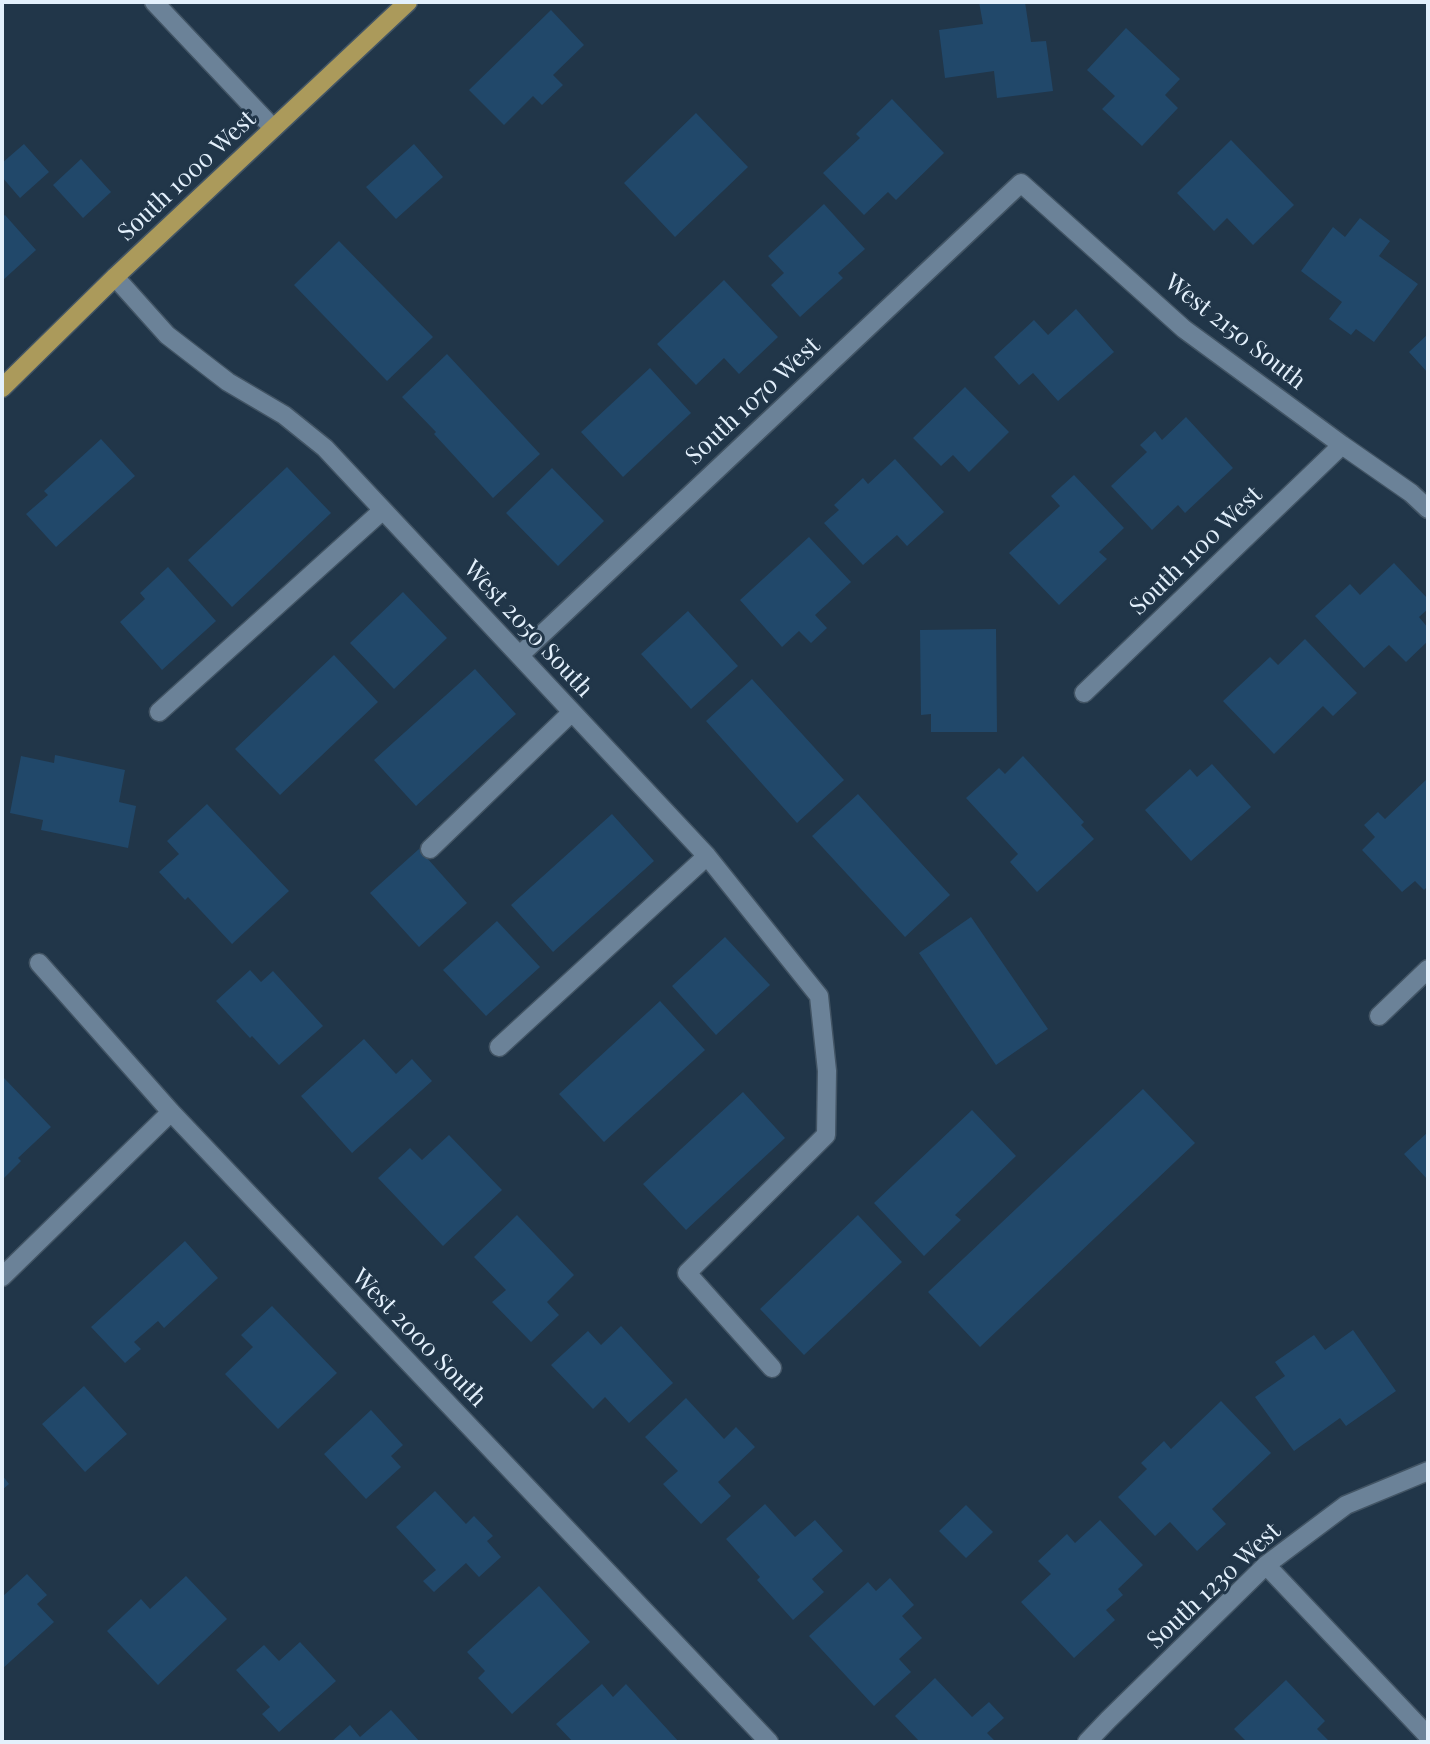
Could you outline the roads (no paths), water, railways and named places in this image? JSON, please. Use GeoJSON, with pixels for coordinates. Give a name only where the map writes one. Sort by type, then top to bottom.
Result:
{"type":"FeatureCollection","features":[{"type":"Feature","properties":{"kind":"main road","name":"South 1000 West"},"geometry":{"type":"LineString","coordinates":[[2,388],[115,277],[408,2]]}},
{"type":"Feature","properties":{"kind":"street"},"geometry":{"type":"LineString","coordinates":[[154,2],[273,128]]}},
{"type":"Feature","properties":{"kind":"street","name":"West 2150 South"},"geometry":{"type":"LineString","coordinates":[[1021,183],[1184,329],[1411,492],[1428,509]]}},
{"type":"Feature","properties":{"kind":"street","name":"South 1070 West"},"geometry":{"type":"LineString","coordinates":[[520,655],[1021,183]]}},
{"type":"Feature","properties":{"kind":"street","name":"West 2050 South"},"geometry":{"type":"LineString","coordinates":[[115,277],[167,335],[228,382],[284,415],[325,448],[707,856],[819,996],[827,1071],[826,1135],[687,1273],[772,1368]]}},
{"type":"Feature","properties":{"kind":"street","name":"South 1100 West"},"geometry":{"type":"LineString","coordinates":[[1084,693],[1342,445]]}},
{"type":"Feature","properties":{"kind":"street"},"geometry":{"type":"LineString","coordinates":[[159,712],[383,510]]}},
{"type":"Feature","properties":{"kind":"street"},"geometry":{"type":"LineString","coordinates":[[430,849],[572,712]]}},
{"type":"Feature","properties":{"kind":"street"},"geometry":{"type":"LineString","coordinates":[[499,1047],[707,856]]}},
{"type":"Feature","properties":{"kind":"street","name":"West 2000 South"},"geometry":{"type":"LineString","coordinates":[[40,963],[171,1112],[769,1742]]}},
{"type":"Feature","properties":{"kind":"street"},"geometry":{"type":"LineString","coordinates":[[1379,1016],[1428,970]]}},
{"type":"Feature","properties":{"kind":"street"},"geometry":{"type":"LineString","coordinates":[[2,1277],[171,1112]]}},
{"type":"Feature","properties":{"kind":"street","name":"South 1230 West"},"geometry":{"type":"LineString","coordinates":[[1087,1742],[1266,1565],[1346,1505],[1428,1471]]}},
{"type":"Feature","properties":{"kind":"street"},"geometry":{"type":"LineString","coordinates":[[1266,1565],[1428,1735]]}}]}
